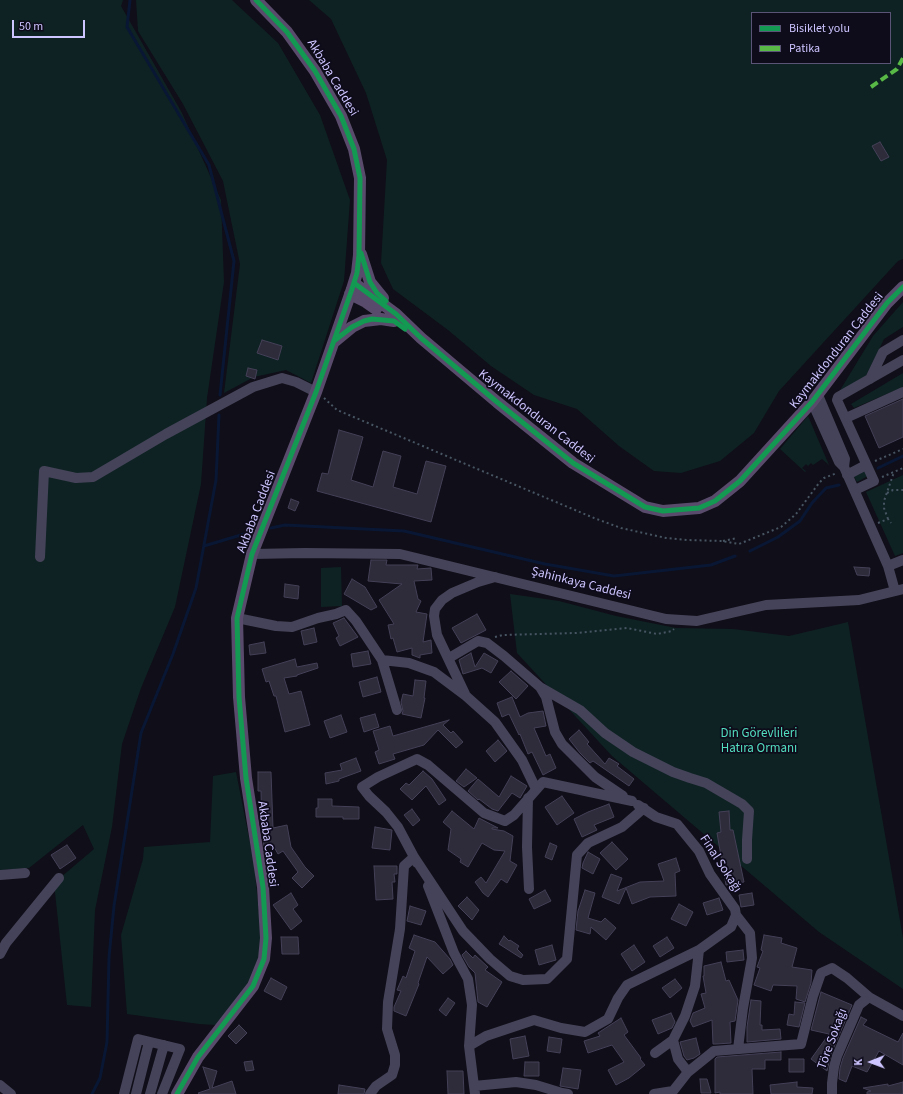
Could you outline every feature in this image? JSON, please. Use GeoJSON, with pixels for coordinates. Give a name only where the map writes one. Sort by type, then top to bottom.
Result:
{"type":"FeatureCollection","features":[{"type":"Feature","properties":{"kind":"main road","name":"Akbaba Caddesi"},"geometry":{"type":"LineString","coordinates":[[177,1094],[198,1057],[253,986],[264,959],[266,938],[262,887],[246,778],[240,697],[237,618],[252,554],[316,392],[352,289],[357,273],[359,247],[360,178],[354,149],[341,116],[315,71],[287,32],[256,0]]}},
{"type":"Feature","properties":{"kind":"main road"},"geometry":{"type":"LineString","coordinates":[[359,247],[373,287],[395,317]]}},
{"type":"Feature","properties":{"kind":"main road","name":"Kaymakdonduran Caddesi"},"geometry":{"type":"LineString","coordinates":[[395,317],[573,463],[645,507],[663,511],[699,508],[715,501],[740,481],[815,399],[887,303],[903,287]]}},
{"type":"Feature","properties":{"kind":"main road"},"geometry":{"type":"LineString","coordinates":[[352,289],[395,317]]}},
{"type":"Feature","properties":{"kind":"main road"},"geometry":{"type":"LineString","coordinates":[[334,342],[352,326],[364,321],[395,317]]}},
{"type":"Feature","properties":{"kind":"street"},"geometry":{"type":"LineString","coordinates":[[870,379],[883,352],[903,340]]}},
{"type":"Feature","properties":{"kind":"street"},"geometry":{"type":"LineString","coordinates":[[854,490],[874,481],[837,400],[838,397],[903,360]]}},
{"type":"Feature","properties":{"kind":"street"},"geometry":{"type":"LineString","coordinates":[[40,557],[44,471],[76,478],[94,477],[166,434],[253,387],[282,378],[316,392]]}},
{"type":"Feature","properties":{"kind":"street"},"geometry":{"type":"LineString","coordinates":[[846,418],[903,392]]}},
{"type":"Feature","properties":{"kind":"street"},"geometry":{"type":"LineString","coordinates":[[815,399],[845,459],[844,472],[854,490],[899,590]]}},
{"type":"Feature","properties":{"kind":"street"},"geometry":{"type":"LineString","coordinates":[[844,472],[866,465]]}},
{"type":"Feature","properties":{"kind":"street","name":"Şahinkaya Caddesi"},"geometry":{"type":"LineString","coordinates":[[252,554],[400,554],[666,619],[696,621],[766,605],[859,600],[899,590]]}},
{"type":"Feature","properties":{"kind":"street"},"geometry":{"type":"LineString","coordinates":[[888,566],[903,560]]}},
{"type":"Feature","properties":{"kind":"street"},"geometry":{"type":"LineString","coordinates":[[466,696],[437,635],[434,616],[435,608],[442,600],[452,593],[496,577]]}},
{"type":"Feature","properties":{"kind":"street"},"geometry":{"type":"LineString","coordinates":[[237,618],[276,626],[292,627],[346,610],[356,621],[382,660],[397,710]]}},
{"type":"Feature","properties":{"kind":"street"},"geometry":{"type":"LineString","coordinates":[[449,658],[478,641]]}},
{"type":"Feature","properties":{"kind":"street","name":"Final Sokağı"},"geometry":{"type":"LineString","coordinates":[[478,641],[487,643],[540,687],[546,697],[555,732],[562,744],[594,778],[644,808],[656,817],[677,824],[699,851],[710,874],[735,909],[736,915],[750,933],[752,958],[743,1008],[738,1049]]}},
{"type":"Feature","properties":{"kind":"street"},"geometry":{"type":"LineString","coordinates":[[382,660],[409,663],[434,672],[466,696],[495,722],[522,760],[536,789]]}},
{"type":"Feature","properties":{"kind":"street"},"geometry":{"type":"LineString","coordinates":[[540,687],[580,710],[605,733],[633,752],[673,772],[706,783],[742,804],[750,811],[747,859]]}},
{"type":"Feature","properties":{"kind":"street"},"geometry":{"type":"LineString","coordinates":[[568,1094],[536,1089],[516,1082],[475,1090],[469,1046],[472,1005],[468,979],[454,953],[430,891],[398,827],[362,787],[378,777],[417,759],[428,765],[484,813],[505,821],[514,815],[543,782],[632,802]]}},
{"type":"Feature","properties":{"kind":"street"},"geometry":{"type":"LineString","coordinates":[[528,798],[527,847],[529,888]]}},
{"type":"Feature","properties":{"kind":"street"},"geometry":{"type":"LineString","coordinates":[[414,857],[463,931],[490,959],[510,976],[523,980],[547,979],[568,959],[577,855],[588,844],[622,827],[644,808]]}},
{"type":"Feature","properties":{"kind":"street"},"geometry":{"type":"LineString","coordinates":[[370,1094],[376,1086],[392,1075],[395,1065],[395,1055],[387,1029],[388,1002],[400,929],[404,866],[414,857]]}},
{"type":"Feature","properties":{"kind":"street"},"geometry":{"type":"LineString","coordinates":[[0,875],[25,873]]}},
{"type":"Feature","properties":{"kind":"street"},"geometry":{"type":"LineString","coordinates":[[0,954],[6,943],[59,878]]}},
{"type":"Feature","properties":{"kind":"street"},"geometry":{"type":"LineString","coordinates":[[469,1046],[486,1036],[534,1020],[561,1028],[585,1032],[608,1019],[618,998],[627,985],[699,950],[731,927],[736,915]]}},
{"type":"Feature","properties":{"kind":"street"},"geometry":{"type":"LineString","coordinates":[[655,1053],[672,1040],[685,1016],[695,986],[699,950]]}},
{"type":"Feature","properties":{"kind":"street"},"geometry":{"type":"LineString","coordinates":[[654,1094],[678,1092],[688,1072],[714,1051],[801,1044],[813,996],[821,973],[832,968],[847,978],[869,997],[903,1016]]}},
{"type":"Feature","properties":{"kind":"street","name":"Töre Sokağı"},"geometry":{"type":"LineString","coordinates":[[832,1094],[834,1067],[838,1056],[859,1005],[869,997]]}},
{"type":"Feature","properties":{"kind":"street"},"geometry":{"type":"LineString","coordinates":[[124,1094],[138,1039],[180,1049],[162,1094]]}},
{"type":"Feature","properties":{"kind":"street"},"geometry":{"type":"LineString","coordinates":[[672,1040],[678,1059],[688,1072]]}},
{"type":"Feature","properties":{"kind":"street"},"geometry":{"type":"LineString","coordinates":[[136,1094],[149,1042]]}},
{"type":"Feature","properties":{"kind":"street"},"geometry":{"type":"LineString","coordinates":[[150,1094],[164,1045]]}},
{"type":"Feature","properties":{"kind":"street"},"geometry":{"type":"LineString","coordinates":[[0,1085],[11,1094]]}},
{"type":"Feature","properties":{"kind":"path"},"geometry":{"type":"LineString","coordinates":[[316,392],[337,410],[594,518],[621,528],[666,538],[722,541],[739,544],[781,527],[796,514],[812,491],[824,478],[844,472]]}},
{"type":"Feature","properties":{"kind":"path"},"geometry":{"type":"LineString","coordinates":[[866,465],[903,449]]}},
{"type":"Feature","properties":{"kind":"path"},"geometry":{"type":"LineString","coordinates":[[891,523],[884,508],[886,493],[894,472],[903,468]]}},
{"type":"Feature","properties":{"kind":"path"},"geometry":{"type":"LineString","coordinates":[[886,493],[893,490],[903,490]]}},
{"type":"Feature","properties":{"kind":"path"},"geometry":{"type":"LineString","coordinates":[[870,526],[888,519]]}},
{"type":"Feature","properties":{"kind":"path"},"geometry":{"type":"LineString","coordinates":[[722,541],[737,538]]}},
{"type":"Feature","properties":{"kind":"path"},"geometry":{"type":"LineString","coordinates":[[478,641],[503,635],[576,634],[628,628],[657,634],[672,631],[682,620]]}},
{"type":"Feature","properties":{"kind":"green space"},"geometry":{"type":"Polygon","coordinates":[[[0,0],[123,0],[121,6],[182,113],[221,200],[224,282],[207,398],[201,484],[175,607],[141,688],[122,744],[112,827],[95,910],[91,1007],[67,1005],[54,883],[94,849],[83,825],[29,868],[0,870],[0,0]]]}},
{"type":"Feature","properties":{"kind":"green space"},"geometry":{"type":"Polygon","coordinates":[[[136,0],[232,0],[278,43],[320,115],[350,200],[344,281],[311,383],[286,370],[254,377],[224,393],[240,264],[223,181],[183,104],[138,31],[136,0]]]}},
{"type":"Feature","properties":{"kind":"green space"},"geometry":{"type":"Polygon","coordinates":[[[309,0],[903,0],[903,259],[898,261],[779,391],[754,433],[720,461],[681,473],[654,471],[619,446],[577,409],[534,395],[491,366],[448,330],[393,289],[381,263],[387,160],[366,93],[331,19],[309,0]]]}},
{"type":"Feature","properties":{"kind":"green space"},"geometry":{"type":"Polygon","coordinates":[[[903,302],[903,327],[884,339],[865,378],[839,392],[873,336],[903,302]]]}},
{"type":"Feature","properties":{"kind":"green space"},"geometry":{"type":"Polygon","coordinates":[[[903,373],[903,387],[854,408],[851,404],[903,373]]]}},
{"type":"Feature","properties":{"kind":"green space"},"geometry":{"type":"Polygon","coordinates":[[[808,416],[829,465],[822,459],[813,465],[811,463],[808,466],[806,464],[802,468],[806,471],[805,472],[780,449],[808,416]]]}},
{"type":"Feature","properties":{"kind":"green space"},"geometry":{"type":"Polygon","coordinates":[[[865,469],[868,476],[857,482],[853,475],[865,469]]]}},
{"type":"Feature","properties":{"kind":"green space"},"geometry":{"type":"Polygon","coordinates":[[[903,475],[903,553],[895,556],[866,492],[903,475]]]}},
{"type":"Feature","properties":{"kind":"green space"},"geometry":{"type":"Polygon","coordinates":[[[341,567],[342,606],[321,607],[321,568],[341,567]]]}},
{"type":"Feature","properties":{"kind":"green space","name":"Din Görevlileri Hatıra Ormanı"},"geometry":{"type":"Polygon","coordinates":[[[510,594],[559,601],[616,616],[676,628],[733,629],[789,636],[848,622],[903,938],[903,989],[819,932],[612,756],[517,653],[510,594]]]}},
{"type":"Feature","properties":{"kind":"green space"},"geometry":{"type":"Polygon","coordinates":[[[236,772],[254,863],[262,945],[252,979],[216,1025],[127,1014],[121,935],[143,859],[144,847],[210,842],[213,776],[236,772]]]}},
{"type":"Feature","properties":{"kind":"building"},"geometry":{"type":"Polygon","coordinates":[[[880,142],[889,157],[881,161],[872,146],[880,142]]]}},
{"type":"Feature","properties":{"kind":"building"},"geometry":{"type":"Polygon","coordinates":[[[262,340],[282,346],[278,360],[257,353],[262,340]]]}},
{"type":"Feature","properties":{"kind":"building"},"geometry":{"type":"Polygon","coordinates":[[[248,368],[257,370],[255,379],[246,376],[248,368]]]}},
{"type":"Feature","properties":{"kind":"building"},"geometry":{"type":"Polygon","coordinates":[[[903,399],[903,437],[879,448],[865,416],[903,399]]]}},
{"type":"Feature","properties":{"kind":"building"},"geometry":{"type":"Polygon","coordinates":[[[339,430],[363,437],[351,480],[373,487],[383,451],[401,456],[393,487],[417,494],[426,461],[446,466],[431,522],[317,491],[322,473],[328,474],[339,430]]]}},
{"type":"Feature","properties":{"kind":"building"},"geometry":{"type":"Polygon","coordinates":[[[291,499],[299,502],[295,511],[288,508],[291,499]]]}},
{"type":"Feature","properties":{"kind":"building"},"geometry":{"type":"Polygon","coordinates":[[[371,560],[387,560],[386,565],[418,565],[417,569],[431,568],[432,580],[414,581],[418,599],[421,601],[416,612],[427,614],[423,642],[431,640],[432,653],[420,655],[420,658],[412,655],[412,648],[397,652],[393,638],[391,639],[388,625],[394,624],[379,600],[402,584],[368,581],[371,560]]]}},
{"type":"Feature","properties":{"kind":"building"},"geometry":{"type":"Polygon","coordinates":[[[854,567],[870,568],[869,576],[857,575],[854,567]]]}},
{"type":"Feature","properties":{"kind":"building"},"geometry":{"type":"Polygon","coordinates":[[[352,579],[365,587],[377,607],[371,610],[344,594],[352,579]]]}},
{"type":"Feature","properties":{"kind":"building"},"geometry":{"type":"Polygon","coordinates":[[[285,584],[299,586],[298,599],[284,597],[285,584]]]}},
{"type":"Feature","properties":{"kind":"building"},"geometry":{"type":"Polygon","coordinates":[[[477,614],[486,630],[461,643],[452,628],[477,614]]]}},
{"type":"Feature","properties":{"kind":"building"},"geometry":{"type":"Polygon","coordinates":[[[344,618],[358,637],[340,646],[336,638],[339,636],[333,623],[344,618]]]}},
{"type":"Feature","properties":{"kind":"building"},"geometry":{"type":"Polygon","coordinates":[[[314,628],[317,642],[304,645],[301,631],[314,628]]]}},
{"type":"Feature","properties":{"kind":"building"},"geometry":{"type":"Polygon","coordinates":[[[264,642],[266,653],[250,655],[249,645],[264,642]]]}},
{"type":"Feature","properties":{"kind":"building"},"geometry":{"type":"Polygon","coordinates":[[[368,651],[371,664],[353,667],[351,654],[368,651]]]}},
{"type":"Feature","properties":{"kind":"building"},"geometry":{"type":"Polygon","coordinates":[[[471,653],[475,667],[484,653],[498,661],[491,673],[482,668],[463,674],[459,660],[471,653]]]}},
{"type":"Feature","properties":{"kind":"building"},"geometry":{"type":"Polygon","coordinates":[[[295,659],[297,667],[317,663],[318,668],[297,676],[284,678],[289,694],[301,691],[310,725],[285,732],[276,696],[274,696],[269,681],[266,682],[262,669],[295,659]]]}},
{"type":"Feature","properties":{"kind":"building"},"geometry":{"type":"Polygon","coordinates":[[[511,671],[528,686],[516,699],[499,682],[511,671]]]}},
{"type":"Feature","properties":{"kind":"building"},"geometry":{"type":"Polygon","coordinates":[[[377,677],[381,692],[363,697],[359,682],[377,677]]]}},
{"type":"Feature","properties":{"kind":"building"},"geometry":{"type":"Polygon","coordinates":[[[415,680],[426,681],[425,698],[421,718],[402,714],[403,711],[401,702],[403,694],[413,696],[415,680]]]}},
{"type":"Feature","properties":{"kind":"building"},"geometry":{"type":"Polygon","coordinates":[[[512,697],[520,717],[528,713],[543,711],[546,726],[534,728],[546,756],[550,754],[556,768],[543,775],[532,752],[528,754],[520,734],[519,735],[509,714],[502,717],[497,703],[512,697]]]}},
{"type":"Feature","properties":{"kind":"building"},"geometry":{"type":"Polygon","coordinates":[[[375,714],[379,727],[364,732],[360,718],[375,714]]]}},
{"type":"Feature","properties":{"kind":"building"},"geometry":{"type":"Polygon","coordinates":[[[341,715],[347,732],[330,738],[324,721],[341,715]]]}},
{"type":"Feature","properties":{"kind":"building"},"geometry":{"type":"Polygon","coordinates":[[[449,720],[443,725],[451,733],[453,731],[463,742],[456,748],[438,730],[424,745],[393,754],[395,759],[379,764],[375,752],[379,750],[373,731],[390,726],[393,736],[449,720]]]}},
{"type":"Feature","properties":{"kind":"building"},"geometry":{"type":"Polygon","coordinates":[[[579,730],[589,742],[587,744],[605,764],[609,758],[619,764],[617,766],[634,779],[629,786],[593,761],[590,763],[580,753],[569,739],[579,730]]]}},
{"type":"Feature","properties":{"kind":"building"},"geometry":{"type":"Polygon","coordinates":[[[498,740],[507,751],[495,762],[486,751],[498,740]]]}},
{"type":"Feature","properties":{"kind":"building"},"geometry":{"type":"Polygon","coordinates":[[[356,758],[361,771],[339,779],[339,781],[326,784],[325,773],[342,770],[340,764],[356,758]]]}},
{"type":"Feature","properties":{"kind":"building"},"geometry":{"type":"Polygon","coordinates":[[[466,769],[477,778],[464,787],[456,781],[466,769]]]}},
{"type":"Feature","properties":{"kind":"building"},"geometry":{"type":"Polygon","coordinates":[[[423,771],[432,779],[446,800],[439,805],[426,786],[412,800],[400,789],[406,783],[409,785],[423,771]]]}},
{"type":"Feature","properties":{"kind":"building"},"geometry":{"type":"Polygon","coordinates":[[[258,772],[271,772],[273,828],[287,825],[291,847],[305,867],[314,876],[302,888],[292,878],[298,872],[283,851],[278,854],[273,845],[264,846],[261,791],[258,791],[258,772]]]}},
{"type":"Feature","properties":{"kind":"building"},"geometry":{"type":"Polygon","coordinates":[[[511,776],[527,786],[520,798],[512,793],[498,811],[492,809],[479,799],[478,800],[468,791],[478,779],[499,797],[511,776]]]}},
{"type":"Feature","properties":{"kind":"building"},"geometry":{"type":"Polygon","coordinates":[[[562,796],[574,813],[557,825],[545,807],[562,796]]]}},
{"type":"Feature","properties":{"kind":"building"},"geometry":{"type":"Polygon","coordinates":[[[318,799],[332,799],[332,806],[359,807],[359,819],[343,819],[343,817],[316,817],[318,799]]]}},
{"type":"Feature","properties":{"kind":"building"},"geometry":{"type":"Polygon","coordinates":[[[609,804],[614,817],[594,825],[597,830],[582,837],[574,819],[609,804]]]}},
{"type":"Feature","properties":{"kind":"building"},"geometry":{"type":"Polygon","coordinates":[[[412,809],[420,820],[413,826],[404,815],[412,809]]]}},
{"type":"Feature","properties":{"kind":"building"},"geometry":{"type":"Polygon","coordinates":[[[452,811],[474,829],[479,818],[498,828],[492,829],[504,831],[513,836],[510,861],[517,865],[507,883],[501,879],[488,897],[475,882],[481,877],[486,883],[505,851],[494,850],[482,843],[468,867],[460,862],[461,859],[448,850],[451,829],[443,822],[452,811]]]}},
{"type":"Feature","properties":{"kind":"building"},"geometry":{"type":"Polygon","coordinates":[[[729,811],[730,830],[733,830],[744,882],[726,885],[717,833],[721,832],[719,812],[729,811]]]}},
{"type":"Feature","properties":{"kind":"building"},"geometry":{"type":"Polygon","coordinates":[[[375,827],[392,830],[390,850],[372,848],[375,827]]]}},
{"type":"Feature","properties":{"kind":"building"},"geometry":{"type":"Polygon","coordinates":[[[612,842],[628,859],[616,870],[600,853],[612,842]]]}},
{"type":"Feature","properties":{"kind":"building"},"geometry":{"type":"Polygon","coordinates":[[[550,843],[557,846],[552,860],[545,857],[550,843]]]}},
{"type":"Feature","properties":{"kind":"building"},"geometry":{"type":"Polygon","coordinates":[[[67,845],[76,858],[60,869],[51,855],[67,845]]]}},
{"type":"Feature","properties":{"kind":"building"},"geometry":{"type":"Polygon","coordinates":[[[588,852],[600,859],[593,874],[582,868],[588,852]]]}},
{"type":"Feature","properties":{"kind":"building"},"geometry":{"type":"Polygon","coordinates":[[[676,858],[680,871],[675,873],[676,896],[650,897],[632,904],[626,888],[619,904],[602,897],[611,874],[622,878],[617,891],[640,882],[664,881],[658,864],[676,858]]]}},
{"type":"Feature","properties":{"kind":"building"},"geometry":{"type":"Polygon","coordinates":[[[374,866],[397,866],[397,874],[394,874],[395,882],[392,882],[393,899],[376,900],[374,866]]]}},
{"type":"Feature","properties":{"kind":"building"},"geometry":{"type":"Polygon","coordinates":[[[545,890],[551,901],[534,909],[529,899],[545,890]]]}},
{"type":"Feature","properties":{"kind":"building"},"geometry":{"type":"Polygon","coordinates":[[[585,890],[595,893],[588,918],[601,922],[605,918],[616,928],[606,940],[591,927],[590,934],[576,930],[578,911],[585,890]]]}},
{"type":"Feature","properties":{"kind":"building"},"geometry":{"type":"Polygon","coordinates":[[[291,893],[298,905],[293,909],[302,921],[291,930],[273,905],[291,893]]]}},
{"type":"Feature","properties":{"kind":"building"},"geometry":{"type":"Polygon","coordinates":[[[752,893],[754,905],[741,907],[739,895],[752,893]]]}},
{"type":"Feature","properties":{"kind":"building"},"geometry":{"type":"Polygon","coordinates":[[[467,897],[479,910],[472,920],[458,906],[467,897]]]}},
{"type":"Feature","properties":{"kind":"building"},"geometry":{"type":"Polygon","coordinates":[[[719,898],[723,910],[707,915],[703,903],[719,898]]]}},
{"type":"Feature","properties":{"kind":"building"},"geometry":{"type":"Polygon","coordinates":[[[679,904],[693,912],[686,926],[671,919],[679,904]]]}},
{"type":"Feature","properties":{"kind":"building"},"geometry":{"type":"Polygon","coordinates":[[[410,906],[426,911],[421,925],[407,921],[410,906]]]}},
{"type":"Feature","properties":{"kind":"building"},"geometry":{"type":"Polygon","coordinates":[[[414,935],[435,942],[450,959],[453,965],[443,974],[427,957],[418,983],[419,984],[406,1016],[394,1011],[394,1007],[401,991],[397,990],[403,976],[406,978],[415,951],[409,948],[414,935]]]}},
{"type":"Feature","properties":{"kind":"building"},"geometry":{"type":"Polygon","coordinates":[[[764,935],[782,938],[781,943],[797,948],[792,967],[812,970],[811,983],[805,1002],[796,999],[797,986],[773,985],[771,991],[754,985],[760,968],[757,967],[763,951],[761,950],[764,935]]]}},
{"type":"Feature","properties":{"kind":"building"},"geometry":{"type":"Polygon","coordinates":[[[504,936],[509,941],[510,940],[519,946],[517,949],[523,955],[521,958],[499,944],[504,936]]]}},
{"type":"Feature","properties":{"kind":"building"},"geometry":{"type":"Polygon","coordinates":[[[281,937],[298,937],[299,954],[282,954],[281,937]]]}},
{"type":"Feature","properties":{"kind":"building"},"geometry":{"type":"Polygon","coordinates":[[[667,937],[674,948],[660,957],[653,946],[667,937]]]}},
{"type":"Feature","properties":{"kind":"building"},"geometry":{"type":"Polygon","coordinates":[[[552,945],[556,960],[539,965],[535,950],[552,945]]]}},
{"type":"Feature","properties":{"kind":"building"},"geometry":{"type":"Polygon","coordinates":[[[634,945],[645,962],[632,971],[621,954],[634,945]]]}},
{"type":"Feature","properties":{"kind":"building"},"geometry":{"type":"Polygon","coordinates":[[[743,950],[744,960],[727,962],[726,952],[743,950]]]}},
{"type":"Feature","properties":{"kind":"building"},"geometry":{"type":"Polygon","coordinates":[[[466,951],[473,958],[475,955],[488,967],[485,970],[502,982],[487,1007],[478,1002],[475,973],[469,967],[462,955],[466,951]]]}},
{"type":"Feature","properties":{"kind":"building"},"geometry":{"type":"Polygon","coordinates":[[[721,962],[726,981],[729,980],[738,1000],[735,1021],[730,1022],[731,1043],[713,1044],[712,1020],[693,1027],[690,1021],[693,1013],[705,1008],[701,994],[706,993],[703,976],[704,966],[721,962]]]}},
{"type":"Feature","properties":{"kind":"building"},"geometry":{"type":"Polygon","coordinates":[[[271,978],[287,987],[281,1000],[264,991],[271,978]]]}},
{"type":"Feature","properties":{"kind":"building"},"geometry":{"type":"Polygon","coordinates":[[[675,979],[682,988],[670,998],[662,988],[675,979]]]}},
{"type":"Feature","properties":{"kind":"building"},"geometry":{"type":"Polygon","coordinates":[[[821,992],[852,1005],[831,1054],[827,1071],[811,1059],[829,1034],[811,1030],[821,992]]]}},
{"type":"Feature","properties":{"kind":"building"},"geometry":{"type":"Polygon","coordinates":[[[448,998],[455,1003],[446,1016],[439,1010],[448,998]]]}},
{"type":"Feature","properties":{"kind":"building"},"geometry":{"type":"Polygon","coordinates":[[[751,1000],[761,1001],[760,1025],[762,1025],[762,1030],[780,1029],[781,1039],[747,1042],[747,1027],[751,1000]]]}},
{"type":"Feature","properties":{"kind":"building"},"geometry":{"type":"Polygon","coordinates":[[[795,1002],[805,1003],[799,1027],[787,1025],[789,1014],[794,1015],[795,1002]]]}},
{"type":"Feature","properties":{"kind":"building"},"geometry":{"type":"Polygon","coordinates":[[[671,1013],[675,1022],[672,1028],[658,1034],[652,1020],[671,1013]]]}},
{"type":"Feature","properties":{"kind":"building"},"geometry":{"type":"Polygon","coordinates":[[[861,1017],[867,1020],[863,1025],[898,1042],[903,1033],[903,1065],[879,1051],[867,1072],[852,1066],[846,1082],[839,1079],[840,1068],[861,1017]]]}},
{"type":"Feature","properties":{"kind":"building"},"geometry":{"type":"Polygon","coordinates":[[[621,1018],[628,1032],[624,1035],[645,1065],[629,1078],[616,1085],[608,1070],[624,1062],[612,1045],[588,1053],[584,1041],[600,1036],[598,1033],[621,1018]]]}},
{"type":"Feature","properties":{"kind":"building"},"geometry":{"type":"Polygon","coordinates":[[[239,1025],[247,1033],[236,1044],[228,1036],[239,1025]]]}},
{"type":"Feature","properties":{"kind":"building"},"geometry":{"type":"Polygon","coordinates":[[[525,1036],[529,1056],[513,1059],[510,1039],[525,1036]]]}},
{"type":"Feature","properties":{"kind":"building"},"geometry":{"type":"Polygon","coordinates":[[[549,1037],[562,1039],[560,1053],[547,1051],[549,1037]]]}},
{"type":"Feature","properties":{"kind":"building"},"geometry":{"type":"Polygon","coordinates":[[[696,1038],[700,1054],[687,1060],[684,1056],[680,1042],[696,1038]]]}},
{"type":"Feature","properties":{"kind":"building"},"geometry":{"type":"Polygon","coordinates":[[[781,1052],[781,1060],[765,1060],[765,1069],[752,1069],[753,1094],[715,1093],[715,1059],[717,1057],[781,1052]]]}},
{"type":"Feature","properties":{"kind":"building"},"geometry":{"type":"Polygon","coordinates":[[[789,1059],[804,1059],[804,1072],[789,1072],[789,1059]]]}},
{"type":"Feature","properties":{"kind":"building"},"geometry":{"type":"Polygon","coordinates":[[[252,1061],[254,1070],[246,1071],[244,1062],[252,1061]]]}},
{"type":"Feature","properties":{"kind":"building"},"geometry":{"type":"Polygon","coordinates":[[[525,1062],[539,1062],[539,1076],[524,1076],[525,1062]]]}},
{"type":"Feature","properties":{"kind":"building"},"geometry":{"type":"Polygon","coordinates":[[[203,1067],[217,1071],[212,1088],[232,1081],[236,1094],[199,1094],[198,1093],[210,1089],[203,1067]]]}},
{"type":"Feature","properties":{"kind":"building"},"geometry":{"type":"Polygon","coordinates":[[[563,1068],[581,1070],[578,1089],[560,1086],[563,1068]]]}},
{"type":"Feature","properties":{"kind":"building"},"geometry":{"type":"Polygon","coordinates":[[[447,1071],[463,1071],[464,1094],[448,1094],[447,1071]]]}},
{"type":"Feature","properties":{"kind":"building"},"geometry":{"type":"Polygon","coordinates":[[[700,1079],[707,1079],[711,1093],[701,1093],[700,1079]]]}},
{"type":"Feature","properties":{"kind":"building"},"geometry":{"type":"Polygon","coordinates":[[[797,1082],[797,1087],[813,1088],[812,1094],[771,1094],[770,1085],[797,1082]]]}},
{"type":"Feature","properties":{"kind":"building"},"geometry":{"type":"Polygon","coordinates":[[[903,1082],[903,1094],[867,1094],[867,1092],[871,1091],[863,1088],[888,1084],[888,1086],[903,1082]]]}},
{"type":"Feature","properties":{"kind":"building"},"geometry":{"type":"Polygon","coordinates":[[[339,1085],[365,1089],[364,1094],[338,1094],[339,1085]]]}},
{"type":"Feature","properties":{"kind":"waterway"},"geometry":{"type":"LineString","coordinates":[[130,0],[127,27],[209,165],[234,261],[220,395]]}},
{"type":"Feature","properties":{"kind":"waterway"},"geometry":{"type":"LineString","coordinates":[[92,1094],[100,1078],[107,1042],[109,957],[114,906],[141,733],[173,654],[196,588],[216,480],[219,415]]}},
{"type":"Feature","properties":{"kind":"waterway"},"geometry":{"type":"LineString","coordinates":[[878,468],[903,456]]}},
{"type":"Feature","properties":{"kind":"waterway"},"geometry":{"type":"LineString","coordinates":[[750,551],[778,537],[800,521],[812,503],[826,488],[839,485]]}},
{"type":"Feature","properties":{"kind":"waterway"},"geometry":{"type":"LineString","coordinates":[[271,528],[285,525],[404,531],[545,564],[614,576],[711,565],[735,556]]}},
{"type":"Feature","properties":{"kind":"waterway"},"geometry":{"type":"LineString","coordinates":[[204,546],[251,532]]}},
{"type":"Feature","properties":{"kind":"marked path"},"geometry":{"type":"LineString","coordinates":[[871,87],[897,69],[903,58]]}},
{"type":"Feature","properties":{"kind":"cycle path"},"geometry":{"type":"LineString","coordinates":[[177,1094],[198,1057],[253,986],[264,959],[266,938],[263,887],[246,778],[239,697],[237,618],[252,554],[316,392],[352,289],[357,273],[359,255],[360,178],[354,149],[341,116],[315,71],[287,32],[256,0]]}},
{"type":"Feature","properties":{"kind":"cycle path"},"geometry":{"type":"LineString","coordinates":[[361,253],[370,282],[377,293],[386,301]]}},
{"type":"Feature","properties":{"kind":"cycle path"},"geometry":{"type":"LineString","coordinates":[[354,283],[396,314],[421,338],[497,402],[573,463],[645,507],[663,511],[699,508],[715,501],[740,481],[812,402],[887,303],[903,287]]}},
{"type":"Feature","properties":{"kind":"cycle path"},"geometry":{"type":"LineString","coordinates":[[334,341],[352,327],[372,319],[394,321],[405,329]]}}]}
